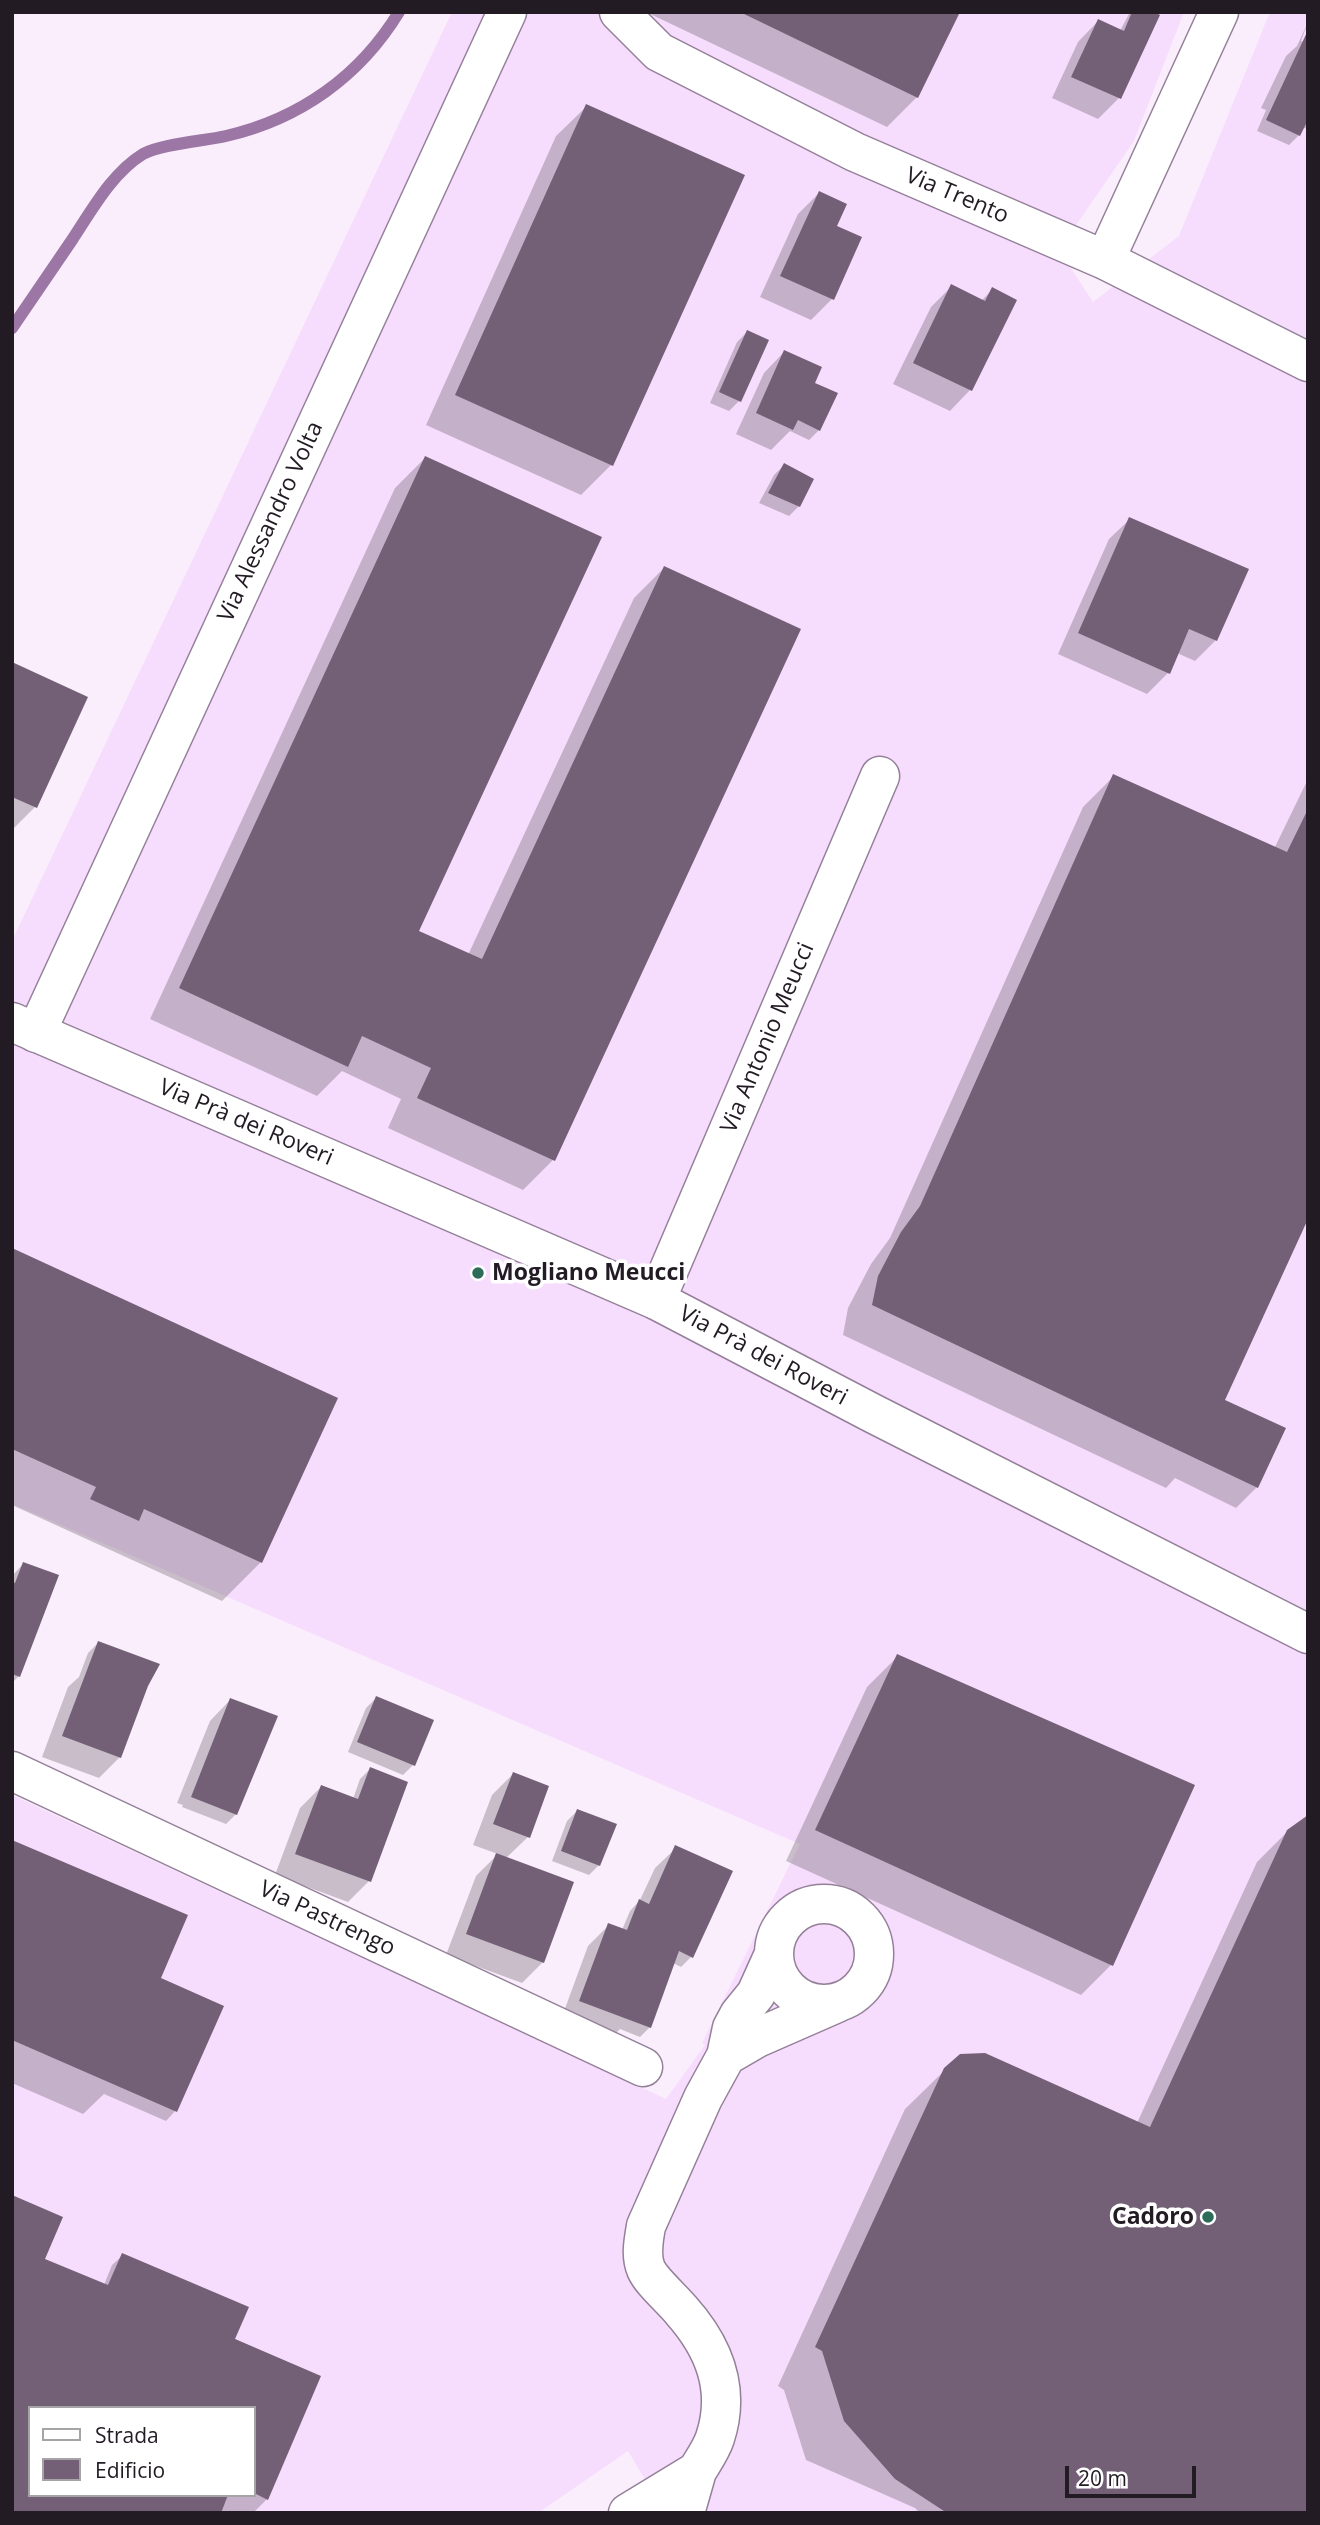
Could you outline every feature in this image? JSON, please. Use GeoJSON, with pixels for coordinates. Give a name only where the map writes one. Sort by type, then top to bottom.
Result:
{"type":"FeatureCollection","features":[{"type":"Feature","properties":{"kind":"street","name":"Via Alessandro Volta"},"geometry":{"type":"LineString","coordinates":[[24,1027],[507,12]]}},
{"type":"Feature","properties":{"kind":"street","name":"Via Trento"},"geometry":{"type":"LineString","coordinates":[[619,12],[659,52],[855,152],[1105,260],[1308,362]]}},
{"type":"Feature","properties":{"kind":"street"},"geometry":{"type":"LineString","coordinates":[[1105,260],[1219,12]]}},
{"type":"Feature","properties":{"kind":"street","name":"Via Antonio Meucci"},"geometry":{"type":"LineString","coordinates":[[656,1300],[880,776]]}},
{"type":"Feature","properties":{"kind":"street","name":"Via Prà dei Roveri"},"geometry":{"type":"LineString","coordinates":[[24,1027],[656,1300],[1308,1634]]}},
{"type":"Feature","properties":{"kind":"street","name":"Via Pastrengo"},"geometry":{"type":"LineString","coordinates":[[12,1771],[643,2067]]}},
{"type":"Feature","properties":{"kind":"street"},"geometry":{"type":"LineString","coordinates":[[726,2056],[757,2038],[837,2003],[852,1996],[865,1983],[873,1968],[874,1950],[870,1933],[848,1909],[832,1903],[801,1908],[788,1918],[779,1931],[773,1962],[778,1977],[788,1990],[802,2000],[820,2004],[837,2003]]}},
{"type":"Feature","properties":{"kind":"street"},"geometry":{"type":"LineString","coordinates":[[685,2513],[697,2472],[714,2440],[721,2410],[721,2383],[714,2358],[698,2330],[646,2269],[643,2246],[646,2226],[703,2098],[726,2056],[732,2028],[756,1994],[774,1954]]}},
{"type":"Feature","properties":{"kind":"street"},"geometry":{"type":"LineString","coordinates":[[628,2513],[697,2472]]}},
{"type":"Feature","properties":{"kind":"shaded area"},"geometry":{"type":"Polygon","coordinates":[[[452,12],[1184,12],[1134,141],[1059,250],[1093,302],[1179,236],[1270,12],[1308,12],[1308,2513],[665,2513],[628,2451],[538,2513],[12,2513],[12,1795],[666,2099],[705,2045],[702,2043],[800,1844],[12,1504],[12,941],[452,12]]]}},
{"type":"Feature","properties":{"kind":"building"},"geometry":{"type":"Polygon","coordinates":[[[740,12],[960,12],[918,98],[740,12]]]}},
{"type":"Feature","properties":{"kind":"building"},"geometry":{"type":"Polygon","coordinates":[[[1132,12],[1155,12],[1160,15],[1121,99],[1071,77],[1098,19],[1124,31],[1132,12]]]}},
{"type":"Feature","properties":{"kind":"building"},"geometry":{"type":"Polygon","coordinates":[[[1308,30],[1308,120],[1300,136],[1266,120],[1308,30]]]}},
{"type":"Feature","properties":{"kind":"building"},"geometry":{"type":"Polygon","coordinates":[[[586,104],[745,175],[613,466],[455,395],[586,104]]]}},
{"type":"Feature","properties":{"kind":"building"},"geometry":{"type":"Polygon","coordinates":[[[819,191],[847,204],[837,226],[862,237],[834,300],[780,276],[819,191]]]}},
{"type":"Feature","properties":{"kind":"building"},"geometry":{"type":"Polygon","coordinates":[[[951,284],[985,301],[992,287],[1017,300],[972,391],[913,363],[951,284]]]}},
{"type":"Feature","properties":{"kind":"building"},"geometry":{"type":"Polygon","coordinates":[[[747,330],[769,340],[741,402],[719,392],[747,330]]]}},
{"type":"Feature","properties":{"kind":"building"},"geometry":{"type":"Polygon","coordinates":[[[784,350],[822,367],[815,383],[838,393],[820,431],[798,420],[793,430],[756,413],[784,350]]]}},
{"type":"Feature","properties":{"kind":"building"},"geometry":{"type":"Polygon","coordinates":[[[425,456],[602,537],[419,931],[482,959],[664,566],[801,629],[555,1161],[417,1098],[431,1068],[362,1036],[348,1067],[179,988],[425,456]]]}},
{"type":"Feature","properties":{"kind":"building"},"geometry":{"type":"Polygon","coordinates":[[[784,463],[814,479],[800,507],[768,493],[784,463]]]}},
{"type":"Feature","properties":{"kind":"building"},"geometry":{"type":"Polygon","coordinates":[[[1129,517],[1249,569],[1217,641],[1189,629],[1170,674],[1078,633],[1129,517]]]}},
{"type":"Feature","properties":{"kind":"building"},"geometry":{"type":"Polygon","coordinates":[[[12,662],[88,697],[37,808],[12,797],[12,662]]]}},
{"type":"Feature","properties":{"kind":"building"},"geometry":{"type":"Polygon","coordinates":[[[1113,774],[1287,852],[1308,809],[1308,1219],[1225,1400],[1286,1428],[1258,1488],[872,1305],[878,1276],[901,1232],[920,1206],[1113,774]]]}},
{"type":"Feature","properties":{"kind":"building"},"geometry":{"type":"Polygon","coordinates":[[[12,1248],[338,1398],[262,1563],[144,1509],[139,1521],[90,1499],[96,1487],[12,1449],[12,1248]]]}},
{"type":"Feature","properties":{"kind":"building"},"geometry":{"type":"Polygon","coordinates":[[[23,1562],[59,1575],[20,1677],[12,1674],[12,1582],[15,1583],[23,1562]]]}},
{"type":"Feature","properties":{"kind":"building"},"geometry":{"type":"Polygon","coordinates":[[[98,1641],[160,1664],[148,1686],[121,1758],[62,1736],[98,1641]]]}},
{"type":"Feature","properties":{"kind":"building"},"geometry":{"type":"Polygon","coordinates":[[[897,1654],[1195,1785],[1113,1966],[815,1830],[897,1654]]]}},
{"type":"Feature","properties":{"kind":"building"},"geometry":{"type":"Polygon","coordinates":[[[376,1696],[434,1720],[415,1766],[357,1742],[376,1696]]]}},
{"type":"Feature","properties":{"kind":"building"},"geometry":{"type":"Polygon","coordinates":[[[230,1698],[278,1716],[237,1815],[191,1797],[230,1698]]]}},
{"type":"Feature","properties":{"kind":"building"},"geometry":{"type":"Polygon","coordinates":[[[370,1767],[408,1782],[371,1882],[295,1854],[321,1785],[358,1799],[370,1767]]]}},
{"type":"Feature","properties":{"kind":"building"},"geometry":{"type":"Polygon","coordinates":[[[513,1772],[549,1786],[530,1838],[493,1824],[513,1772]]]}},
{"type":"Feature","properties":{"kind":"building"},"geometry":{"type":"Polygon","coordinates":[[[577,1809],[617,1824],[600,1866],[561,1851],[577,1809]]]}},
{"type":"Feature","properties":{"kind":"building"},"geometry":{"type":"Polygon","coordinates":[[[1308,1815],[1308,2513],[947,2513],[895,2479],[844,2421],[822,2351],[815,2347],[944,2068],[960,2054],[985,2053],[1150,2127],[1287,1830],[1308,1815]]]}},
{"type":"Feature","properties":{"kind":"building"},"geometry":{"type":"Polygon","coordinates":[[[12,1840],[188,1915],[161,1978],[224,2006],[177,2112],[12,2040],[12,1840]]]}},
{"type":"Feature","properties":{"kind":"building"},"geometry":{"type":"Polygon","coordinates":[[[675,1845],[733,1871],[693,1958],[679,1951],[651,2028],[579,2001],[608,1923],[627,1930],[639,1899],[649,1904],[675,1845]]]}},
{"type":"Feature","properties":{"kind":"building"},"geometry":{"type":"Polygon","coordinates":[[[496,1853],[574,1882],[544,1963],[466,1934],[496,1853]]]}},
{"type":"Feature","properties":{"kind":"building"},"geometry":{"type":"Polygon","coordinates":[[[12,2195],[63,2217],[45,2259],[108,2285],[122,2253],[249,2307],[235,2339],[321,2376],[268,2500],[256,2494],[256,2406],[28,2406],[28,2497],[227,2497],[221,2513],[12,2513],[12,2195]]]}},
{"type":"Feature","properties":{"kind":"waterway"},"geometry":{"type":"LineString","coordinates":[[12,328],[103,193],[132,162],[143,154],[161,148],[253,128],[303,106],[347,75],[366,56],[399,12]]}},
{"type":"Feature","properties":{"kind":"place","name":"Mogliano Meucci"},"geometry":{"type":"Point","coordinates":[478,1273]}},
{"type":"Feature","properties":{"kind":"place","name":"Cadoro"},"geometry":{"type":"Point","coordinates":[1208,2217]}}]}
